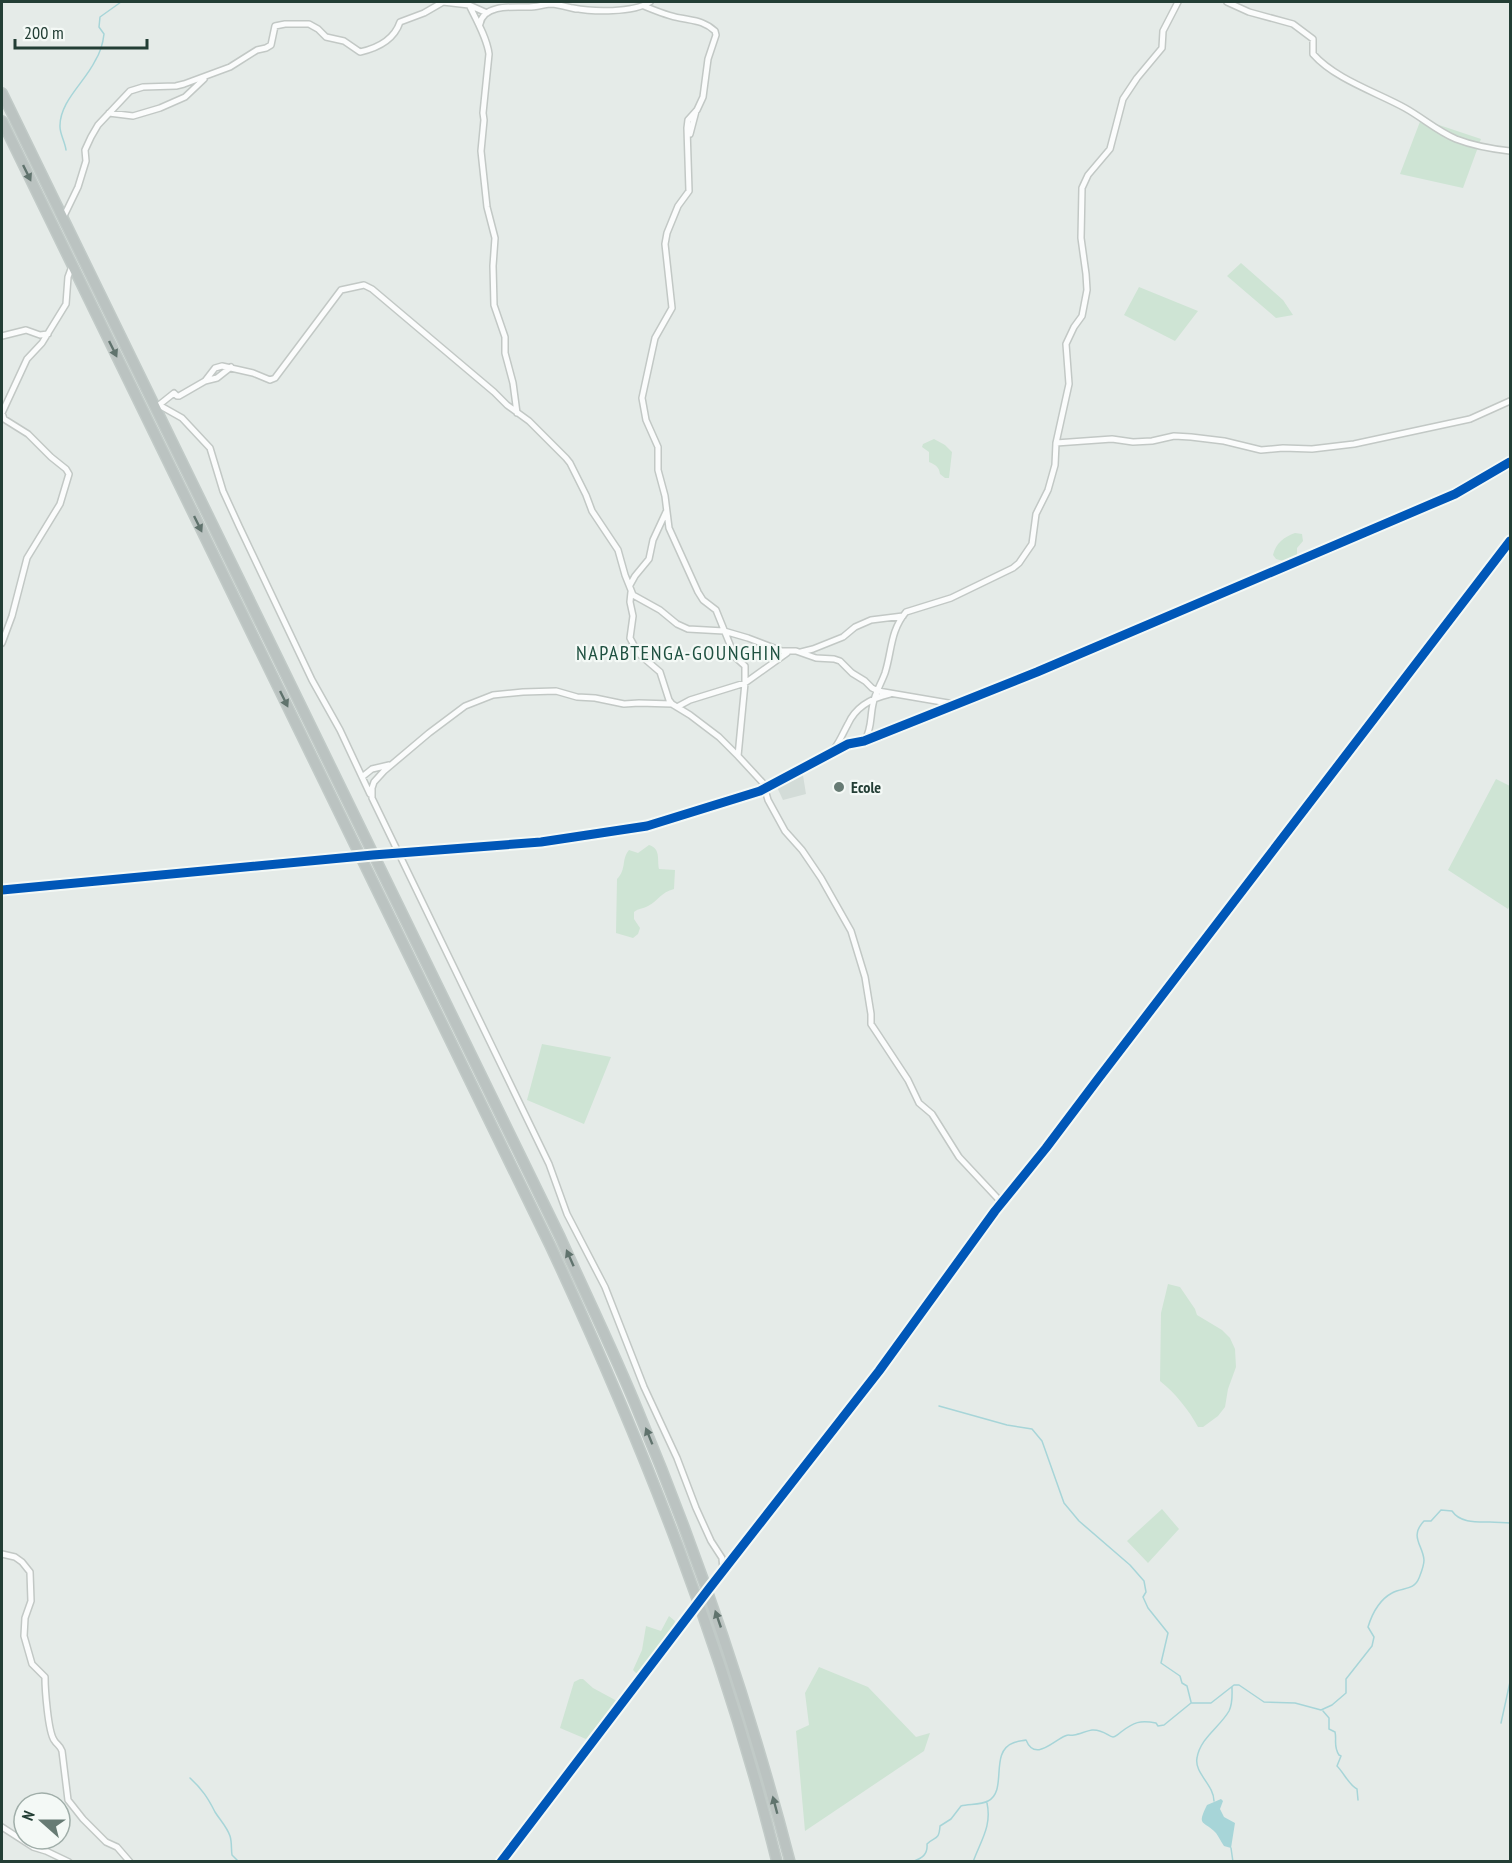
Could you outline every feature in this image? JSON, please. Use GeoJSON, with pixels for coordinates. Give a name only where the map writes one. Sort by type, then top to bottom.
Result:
{"type":"FeatureCollection","features":[{"type":"Feature","properties":{"kind":"highway"},"geometry":{"type":"LineString","coordinates":[[2,93],[560,1237],[638,1409],[708,1590],[732,1660],[790,1862]]}},
{"type":"Feature","properties":{"kind":"highway"},"geometry":{"type":"LineString","coordinates":[[2,121],[591,1333],[634,1432],[699,1602],[763,1803],[777,1862]]}},
{"type":"Feature","properties":{"kind":"street"},"geometry":{"type":"LineString","coordinates":[[62,218],[78,187],[86,161],[85,150],[98,125],[130,91],[136,88],[158,85],[176,86],[230,67],[257,50],[271,45],[275,26],[309,24],[326,37],[344,41],[360,52],[385,43],[397,31],[400,22],[424,13],[443,2],[468,3],[487,13]]}},
{"type":"Feature","properties":{"kind":"street"},"geometry":{"type":"LineString","coordinates":[[556,2],[576,9]]}},
{"type":"Feature","properties":{"kind":"street"},"geometry":{"type":"LineString","coordinates":[[518,412],[505,353],[505,337],[494,305],[492,266],[495,238],[487,207],[481,151],[484,125],[483,103],[489,54],[481,33],[482,16],[514,6],[552,4],[576,9],[621,10],[644,6],[650,2]]}},
{"type":"Feature","properties":{"kind":"street"},"geometry":{"type":"LineString","coordinates":[[864,741],[871,725],[874,698],[885,673],[894,632],[906,612],[993,579],[1019,563],[1032,544],[1036,514],[1048,490],[1055,465],[1056,443],[1069,384],[1066,344],[1082,316],[1087,290],[1080,238],[1082,188],[1088,175],[1110,149],[1123,99],[1162,48],[1163,31],[1178,2]]}},
{"type":"Feature","properties":{"kind":"street"},"geometry":{"type":"LineString","coordinates":[[1227,2],[1249,12],[1293,24],[1313,39],[1313,54],[1321,62],[1335,72],[1403,107],[1444,134],[1477,147],[1510,151]]}},
{"type":"Feature","properties":{"kind":"street"},"geometry":{"type":"LineString","coordinates":[[468,3],[480,24]]}},
{"type":"Feature","properties":{"kind":"street"},"geometry":{"type":"LineString","coordinates":[[644,6],[681,18],[697,20],[708,24],[716,31],[708,58],[703,97],[697,110],[688,120],[689,191],[678,206],[665,244],[672,308],[655,338],[642,398],[646,420],[659,450],[658,471],[665,496],[669,528],[698,592],[703,600],[716,610],[735,657],[745,666],[746,684],[738,756]]}},
{"type":"Feature","properties":{"kind":"street"},"geometry":{"type":"LineString","coordinates":[[109,113],[133,116],[160,108],[185,97],[207,76]]}},
{"type":"Feature","properties":{"kind":"street"},"geometry":{"type":"LineString","coordinates":[[2,644],[27,558],[60,504],[69,474],[28,434],[2,416],[2,413],[27,359],[48,334],[66,304],[68,277],[72,266]]}},
{"type":"Feature","properties":{"kind":"street"},"geometry":{"type":"LineString","coordinates":[[155,403],[174,393],[179,396],[206,381],[215,368],[222,366],[253,373],[270,380],[275,378],[341,290],[364,285],[372,289],[518,412],[570,463],[592,511],[618,550],[630,585],[633,616]]}},
{"type":"Feature","properties":{"kind":"street"},"geometry":{"type":"LineString","coordinates":[[2,336],[26,330],[40,335],[48,334]]}},
{"type":"Feature","properties":{"kind":"street"},"geometry":{"type":"LineString","coordinates":[[1056,443],[1112,439],[1133,442],[1152,441],[1174,436],[1224,441],[1261,450],[1312,449],[1354,444],[1470,418],[1510,401]]}},
{"type":"Feature","properties":{"kind":"street"},"geometry":{"type":"LineString","coordinates":[[155,403],[182,418],[210,448],[223,491],[238,526],[312,680],[340,730],[549,1164],[567,1214],[605,1287],[644,1387],[677,1458],[696,1508],[711,1541],[722,1558],[723,1570]]}},
{"type":"Feature","properties":{"kind":"street"},"geometry":{"type":"LineString","coordinates":[[2,890],[373,855],[541,842],[647,826],[765,789],[848,744],[864,741],[1037,672],[1455,494],[1510,462]]}},
{"type":"Feature","properties":{"kind":"street"},"geometry":{"type":"LineString","coordinates":[[630,585],[649,559],[653,540],[667,510]]}},
{"type":"Feature","properties":{"kind":"street"},"geometry":{"type":"LineString","coordinates":[[501,1862],[723,1570],[879,1371],[1002,1203],[1510,540]]}},
{"type":"Feature","properties":{"kind":"street"},"geometry":{"type":"LineString","coordinates":[[631,592],[677,624],[688,628],[724,631],[789,652],[813,649],[843,637],[855,627],[872,620],[903,616]]}},
{"type":"Feature","properties":{"kind":"street"},"geometry":{"type":"LineString","coordinates":[[648,603],[638,607],[633,616],[629,634],[631,643],[643,658],[660,672],[669,700],[719,737],[763,783],[768,800],[785,831],[802,850],[821,878],[851,931],[865,977],[872,1014],[871,1024],[876,1033],[908,1080],[919,1103],[932,1114],[959,1158],[1002,1203]]}},
{"type":"Feature","properties":{"kind":"street"},"geometry":{"type":"LineString","coordinates":[[372,798],[374,782],[429,732],[465,706],[494,695],[556,691],[577,697],[624,704],[675,706],[746,684],[789,652]]}},
{"type":"Feature","properties":{"kind":"street"},"geometry":{"type":"LineString","coordinates":[[801,652],[816,658],[840,661],[852,673],[877,690],[956,704]]}},
{"type":"Feature","properties":{"kind":"street"},"geometry":{"type":"LineString","coordinates":[[831,752],[844,735],[852,717],[861,705],[874,698],[892,694]]}},
{"type":"Feature","properties":{"kind":"street"},"geometry":{"type":"LineString","coordinates":[[362,777],[372,769],[391,765]]}},
{"type":"Feature","properties":{"kind":"street"},"geometry":{"type":"LineString","coordinates":[[2,1554],[15,1557],[30,1572],[31,1601],[25,1618],[24,1635],[32,1664],[45,1677],[51,1730],[53,1740],[60,1745],[62,1751],[68,1800],[82,1819],[106,1842],[117,1847],[130,1862]]}},
{"type":"Feature","properties":{"kind":"street"},"geometry":{"type":"LineString","coordinates":[[2,1827],[33,1847],[69,1862]]}},
{"type":"Feature","properties":{"kind":"shaded area"},"geometry":{"type":"Polygon","coordinates":[[[802,769],[806,794],[783,800],[775,783],[802,769]]]}},
{"type":"Feature","properties":{"kind":"green space"},"geometry":{"type":"Polygon","coordinates":[[[1421,119],[1481,139],[1463,188],[1400,174],[1421,119]]]}},
{"type":"Feature","properties":{"kind":"green space"},"geometry":{"type":"Polygon","coordinates":[[[1241,263],[1283,300],[1293,315],[1276,318],[1227,276],[1241,263]]]}},
{"type":"Feature","properties":{"kind":"green space"},"geometry":{"type":"Polygon","coordinates":[[[1139,287],[1198,311],[1175,341],[1124,315],[1139,287]]]}},
{"type":"Feature","properties":{"kind":"green space"},"geometry":{"type":"Polygon","coordinates":[[[934,439],[952,452],[949,478],[940,474],[937,466],[929,462],[929,452],[922,447],[923,444],[934,439]]]}},
{"type":"Feature","properties":{"kind":"green space"},"geometry":{"type":"Polygon","coordinates":[[[1295,533],[1302,534],[1303,541],[1297,548],[1297,555],[1287,562],[1276,559],[1273,555],[1278,544],[1295,533]]]}},
{"type":"Feature","properties":{"kind":"green space"},"geometry":{"type":"Polygon","coordinates":[[[1496,779],[1510,786],[1510,905],[1508,909],[1448,870],[1496,779]]]}},
{"type":"Feature","properties":{"kind":"green space"},"geometry":{"type":"Polygon","coordinates":[[[649,845],[657,852],[659,869],[675,870],[674,889],[634,912],[634,919],[640,928],[638,934],[633,938],[616,933],[617,879],[622,872],[629,850],[638,853],[649,845]]]}},
{"type":"Feature","properties":{"kind":"green space"},"geometry":{"type":"Polygon","coordinates":[[[542,1044],[611,1057],[584,1124],[527,1100],[542,1044]]]}},
{"type":"Feature","properties":{"kind":"green space"},"geometry":{"type":"Polygon","coordinates":[[[1168,1284],[1180,1287],[1197,1315],[1222,1330],[1230,1338],[1235,1349],[1236,1367],[1228,1389],[1225,1407],[1218,1416],[1203,1427],[1198,1427],[1181,1402],[1160,1381],[1161,1313],[1168,1284]]]}},
{"type":"Feature","properties":{"kind":"green space"},"geometry":{"type":"Polygon","coordinates":[[[1162,1509],[1179,1529],[1148,1563],[1127,1541],[1162,1509]]]}},
{"type":"Feature","properties":{"kind":"green space"},"geometry":{"type":"Polygon","coordinates":[[[669,1616],[675,1621],[673,1630],[641,1674],[637,1674],[633,1670],[642,1650],[646,1626],[661,1631],[669,1616]]]}},
{"type":"Feature","properties":{"kind":"green space"},"geometry":{"type":"Polygon","coordinates":[[[819,1667],[868,1687],[916,1737],[930,1733],[924,1751],[805,1831],[796,1731],[809,1725],[805,1693],[819,1667]]]}},
{"type":"Feature","properties":{"kind":"green space"},"geometry":{"type":"Polygon","coordinates":[[[580,1679],[617,1701],[586,1739],[560,1728],[574,1682],[580,1679]]]}},
{"type":"Feature","properties":{"kind":"water"},"geometry":{"type":"Polygon","coordinates":[[[1221,1799],[1223,1801],[1220,1809],[1224,1817],[1235,1823],[1231,1848],[1224,1846],[1216,1833],[1202,1820],[1207,1805],[1221,1799]]]}},
{"type":"Feature","properties":{"kind":"waterway"},"geometry":{"type":"LineString","coordinates":[[66,150],[60,127],[64,109],[73,92],[91,69],[100,51],[104,34],[99,27],[100,17],[121,2]]}},
{"type":"Feature","properties":{"kind":"waterway"},"geometry":{"type":"LineString","coordinates":[[939,1406],[1007,1425],[1032,1429],[1042,1441],[1064,1503],[1079,1521],[1130,1565],[1144,1581],[1146,1592],[1143,1597],[1148,1608],[1168,1633],[1161,1663],[1180,1676],[1182,1683],[1187,1686],[1191,1702]]}},
{"type":"Feature","properties":{"kind":"waterway"},"geometry":{"type":"LineString","coordinates":[[912,1862],[924,1856],[927,1844],[938,1836],[940,1826],[951,1819],[961,1806],[985,1802],[994,1796],[1002,1754],[1015,1742],[1026,1740],[1030,1746],[1039,1750],[1065,1736],[1092,1730],[1113,1737],[1141,1722],[1164,1725],[1191,1703],[1211,1703],[1234,1685],[1239,1685],[1264,1702],[1295,1703],[1321,1710],[1332,1705],[1346,1693],[1346,1679],[1372,1646],[1374,1637],[1368,1627],[1383,1599],[1417,1582],[1424,1560],[1417,1536],[1424,1521],[1431,1521],[1441,1510],[1452,1511],[1459,1518],[1469,1521],[1510,1523]]}},
{"type":"Feature","properties":{"kind":"waterway"},"geometry":{"type":"LineString","coordinates":[[1501,1723],[1510,1682]]}},
{"type":"Feature","properties":{"kind":"waterway"},"geometry":{"type":"LineString","coordinates":[[1214,1801],[1211,1790],[1198,1769],[1197,1758],[1202,1744],[1229,1711],[1232,1702],[1232,1687]]}},
{"type":"Feature","properties":{"kind":"waterway"},"geometry":{"type":"LineString","coordinates":[[1323,1711],[1329,1718],[1329,1729],[1335,1732],[1336,1749],[1341,1756],[1337,1766],[1351,1785],[1357,1789],[1358,1800]]}},
{"type":"Feature","properties":{"kind":"waterway"},"geometry":{"type":"LineString","coordinates":[[190,1778],[204,1794],[227,1830],[231,1838],[232,1855],[239,1862]]}},
{"type":"Feature","properties":{"kind":"waterway"},"geometry":{"type":"LineString","coordinates":[[973,1862],[987,1826],[987,1803]]}},
{"type":"Feature","properties":{"kind":"waterway"},"geometry":{"type":"LineString","coordinates":[[1231,1848],[1233,1862]]}},
{"type":"Feature","properties":{"kind":"cycle path"},"geometry":{"type":"LineString","coordinates":[[2,890],[373,855],[541,842],[647,826],[760,791],[848,744],[864,741],[1037,672],[1455,494],[1510,462]]}},
{"type":"Feature","properties":{"kind":"cycle path"},"geometry":{"type":"LineString","coordinates":[[501,1862],[708,1590],[879,1371],[995,1211],[1046,1148],[1510,541]]}},
{"type":"Feature","properties":{"kind":"place","name":"Ecole"},"geometry":{"type":"Point","coordinates":[839,787]}},
{"type":"Feature","properties":{"kind":"district","name":"NAPABTENGA-GOUNGHIN"},"geometry":{"type":"Point","coordinates":[679,653]}}]}
